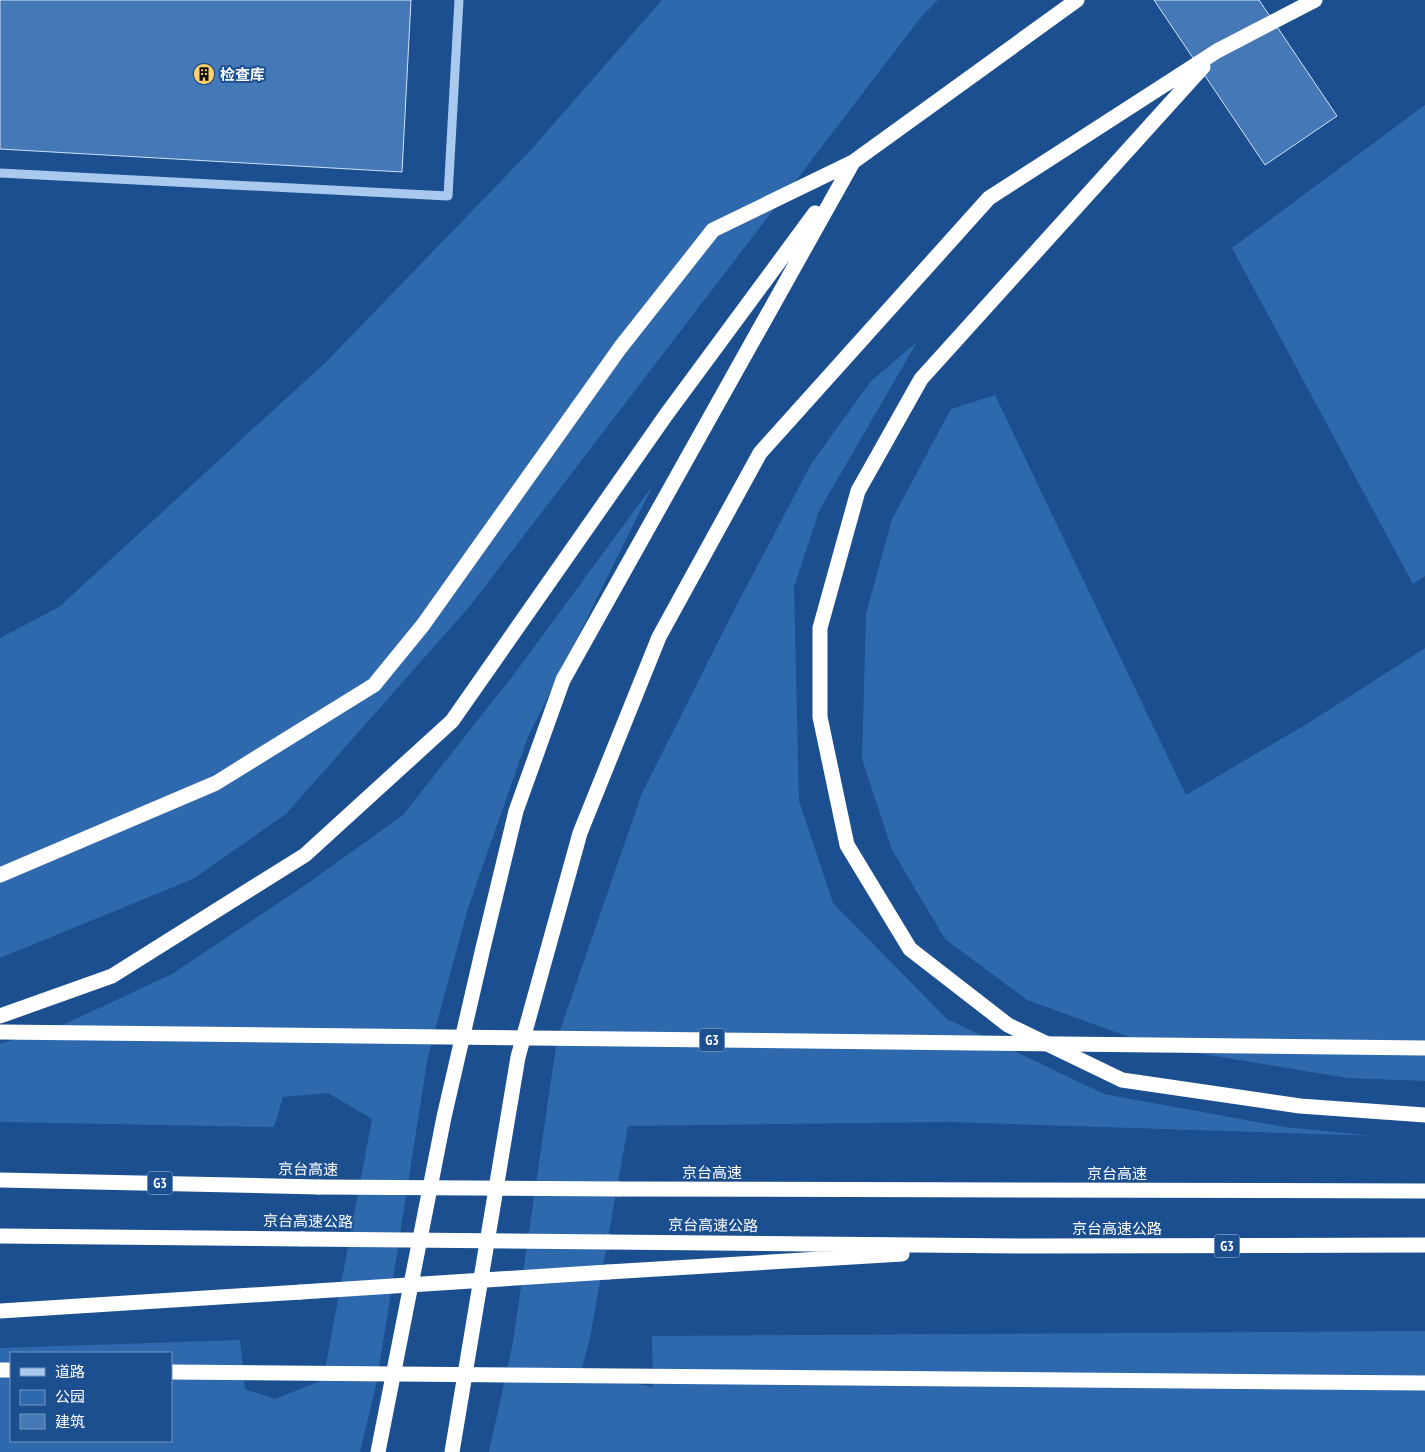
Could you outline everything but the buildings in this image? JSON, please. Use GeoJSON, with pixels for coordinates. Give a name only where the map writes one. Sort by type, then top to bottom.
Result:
{"type":"FeatureCollection","features":[{"type":"Feature","properties":{"kind":"highway"},"geometry":{"type":"LineString","coordinates":[[0,875],[216,783],[374,685],[423,625],[620,348],[713,230],[853,162],[1077,0]]}},
{"type":"Feature","properties":{"kind":"highway"},"geometry":{"type":"LineString","coordinates":[[452,1452],[518,1057],[580,833],[659,636],[760,453],[989,198],[1217,51],[1315,0]]}},
{"type":"Feature","properties":{"kind":"highway"},"geometry":{"type":"LineString","coordinates":[[1217,51],[921,379],[858,491],[820,628],[820,717],[846,845],[910,949],[1008,1025],[1122,1080],[1300,1106],[1425,1115]]}},
{"type":"Feature","properties":{"kind":"highway"},"geometry":{"type":"LineString","coordinates":[[0,1016],[112,976],[305,855],[452,722],[661,423],[853,162]]}},
{"type":"Feature","properties":{"kind":"highway"},"geometry":{"type":"LineString","coordinates":[[378,1452],[444,1117],[485,939],[516,811],[563,680],[853,162]]}},
{"type":"Feature","properties":{"kind":"highway","name":"G3"},"geometry":{"type":"LineString","coordinates":[[0,1032],[1425,1048]]}},
{"type":"Feature","properties":{"kind":"highway","name":"京台高速"},"geometry":{"type":"LineString","coordinates":[[0,1180],[319,1187],[1425,1191]]}},
{"type":"Feature","properties":{"kind":"highway","name":"京台高速公路"},"geometry":{"type":"LineString","coordinates":[[0,1236],[1028,1246],[1425,1246]]}},
{"type":"Feature","properties":{"kind":"highway"},"geometry":{"type":"LineString","coordinates":[[0,1311],[1028,1246]]}},
{"type":"Feature","properties":{"kind":"highway"},"geometry":{"type":"LineString","coordinates":[[172,1372],[1425,1383]]}},
{"type":"Feature","properties":{"kind":"lane"},"geometry":{"type":"LineString","coordinates":[[0,173],[448,196],[459,0]]}},
{"type":"Feature","properties":{"kind":"green space"},"geometry":{"type":"Polygon","coordinates":[[[662,0],[938,0],[921,17],[470,606],[286,814],[193,879],[0,958],[0,638],[59,607],[328,360],[529,152],[662,0]]]}},
{"type":"Feature","properties":{"kind":"green space"},"geometry":{"type":"Polygon","coordinates":[[[1425,105],[1425,576],[1413,584],[1232,248],[1425,105]]]}},
{"type":"Feature","properties":{"kind":"green space"},"geometry":{"type":"Polygon","coordinates":[[[917,342],[819,511],[794,587],[799,801],[833,903],[947,1019],[1104,1094],[1284,1127],[1375,1136],[948,1122],[628,1126],[590,1338],[581,1372],[653,1387],[652,1336],[1425,1331],[1425,1452],[489,1452],[513,1342],[557,1039],[642,793],[730,618],[811,464],[871,381],[917,342]]]}},
{"type":"Feature","properties":{"kind":"green space"},"geometry":{"type":"Polygon","coordinates":[[[995,395],[1186,795],[1310,722],[1425,648],[1425,1081],[1347,1078],[1154,1046],[1027,1000],[945,939],[892,850],[862,759],[866,614],[892,519],[951,409],[995,395]]]}},
{"type":"Feature","properties":{"kind":"green space"},"geometry":{"type":"Polygon","coordinates":[[[653,485],[528,737],[468,908],[428,1056],[377,1381],[360,1452],[0,1452],[0,1348],[240,1340],[245,1389],[275,1399],[323,1380],[372,1119],[328,1093],[283,1097],[274,1127],[0,1122],[0,1044],[67,1023],[172,974],[311,881],[403,815],[515,673],[653,485]]]}},
{"type":"Feature","properties":{"kind":"place","name":"检查库"},"geometry":{"type":"Point","coordinates":[204,74]}}]}
